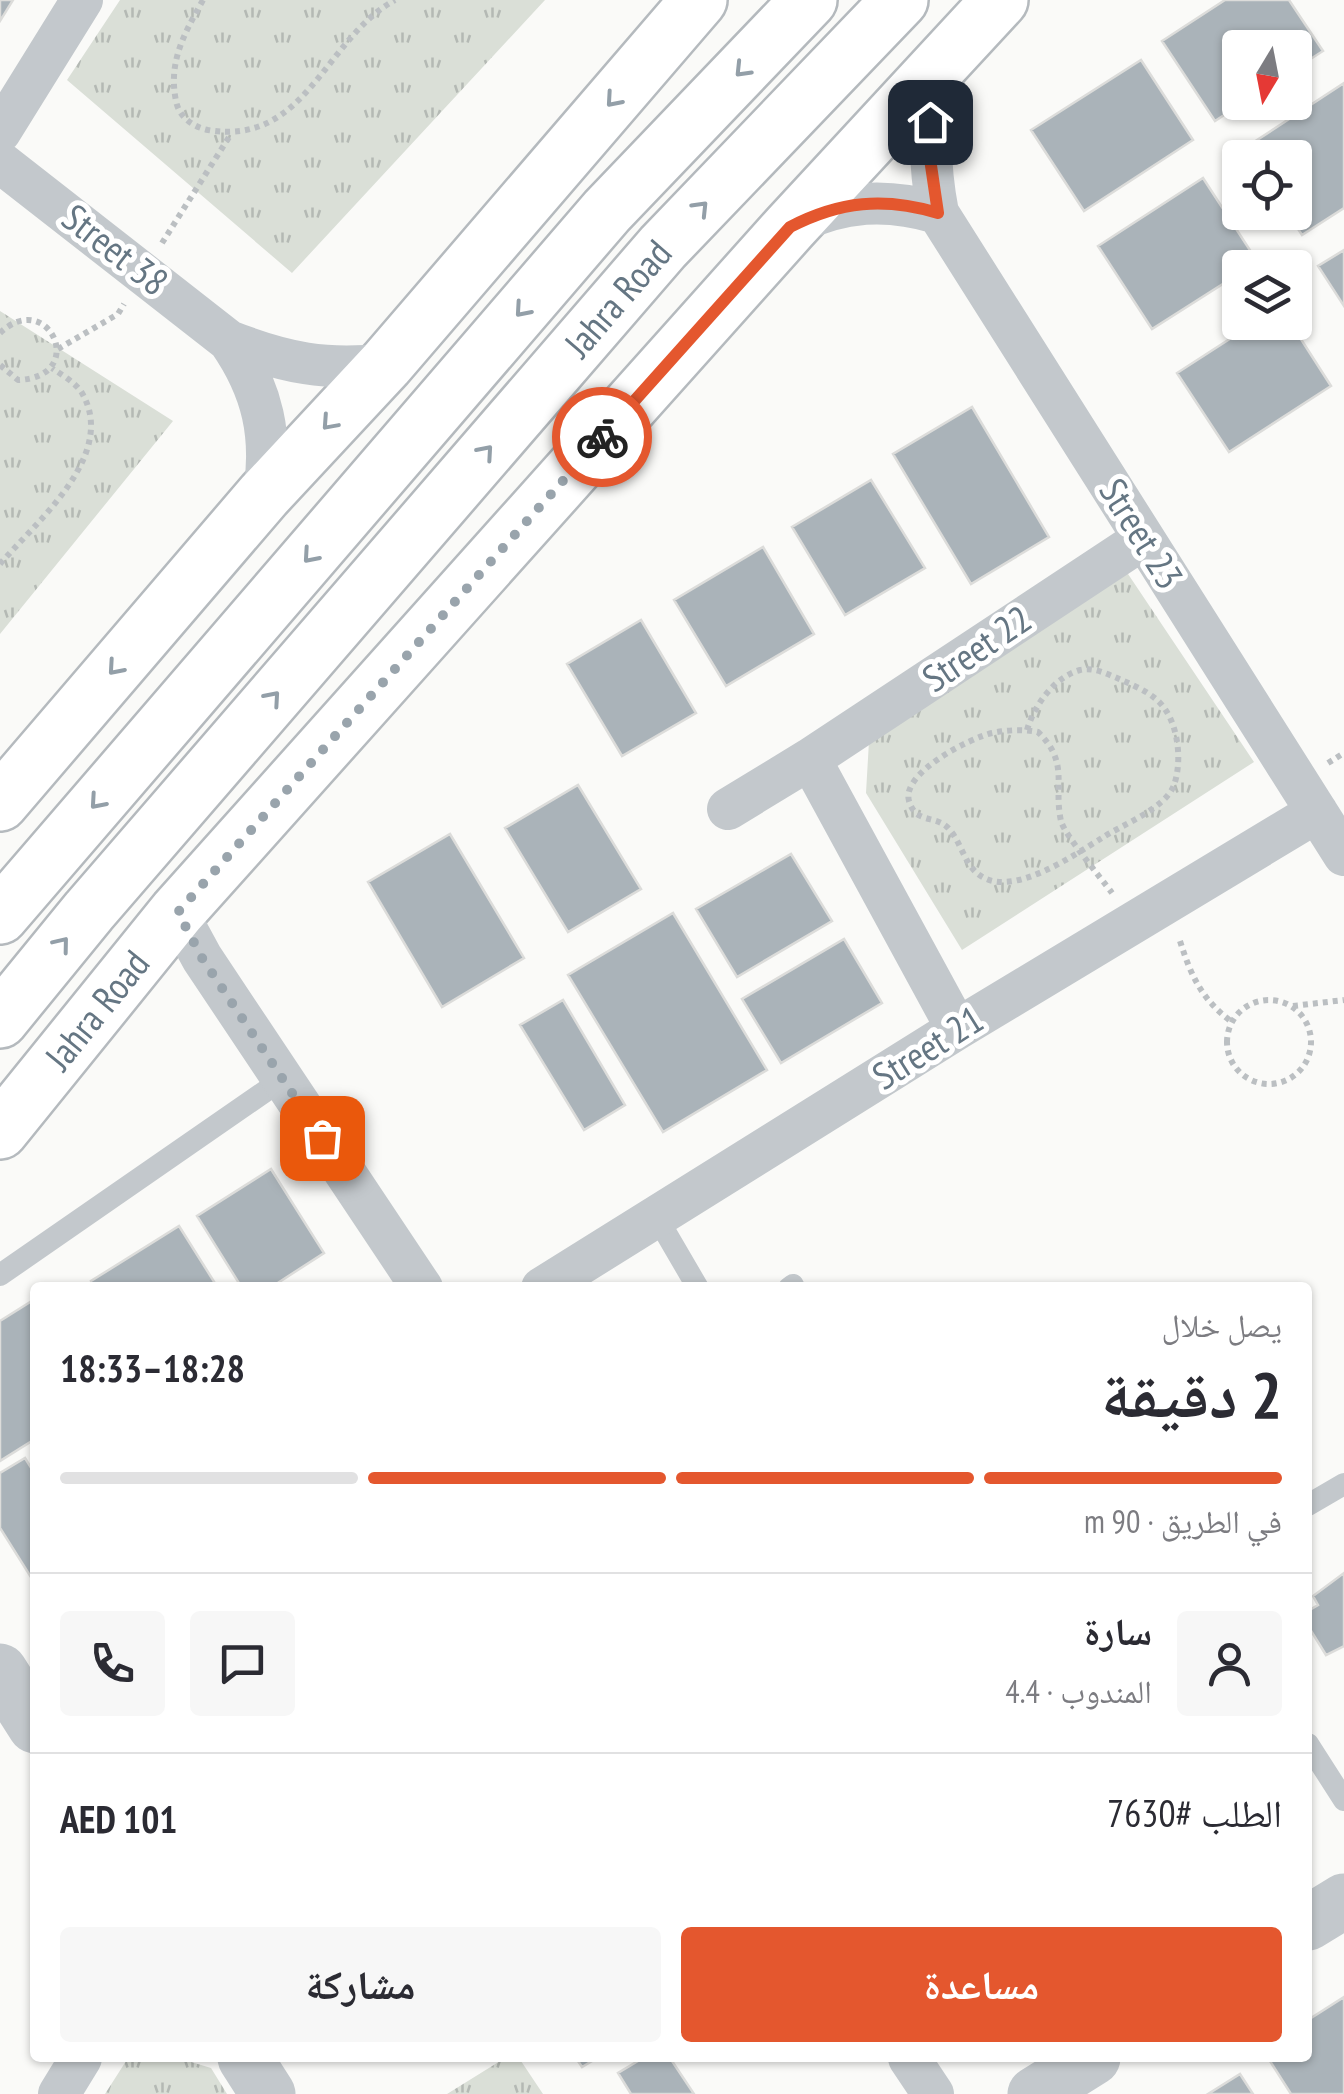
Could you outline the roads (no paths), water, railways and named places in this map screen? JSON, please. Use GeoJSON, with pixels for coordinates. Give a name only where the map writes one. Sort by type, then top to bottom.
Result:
{"type":"FeatureCollection","features":[{"type":"Feature","properties":{"kind":"main road"},"geometry":{"type":"LineString","coordinates":[[0,803],[264,495],[386,364],[700,0]]}},
{"type":"Feature","properties":{"kind":"main road","name":"Jahra Road"},"geometry":{"type":"LineString","coordinates":[[0,916],[607,211],[809,0]]}},
{"type":"Feature","properties":{"kind":"main road","name":"Jahra Road"},"geometry":{"type":"LineString","coordinates":[[0,1020],[89,910],[650,262],[900,0]]}},
{"type":"Feature","properties":{"kind":"main road","name":"Jahra Road"},"geometry":{"type":"LineString","coordinates":[[0,1131],[178,912],[790,227],[1000,0]]}},
{"type":"Feature","properties":{"kind":"street"},"geometry":{"type":"LineString","coordinates":[[0,132],[82,0]]}},
{"type":"Feature","properties":{"kind":"street","name":"Street 23"},"geometry":{"type":"LineString","coordinates":[[942,62],[930,122],[929,152],[938,213],[1344,855]]}},
{"type":"Feature","properties":{"kind":"street","name":"Street 38"},"geometry":{"type":"LineString","coordinates":[[0,162],[229,341],[267,356],[306,365],[346,368],[386,364]]}},
{"type":"Feature","properties":{"kind":"street"},"geometry":{"type":"LineString","coordinates":[[790,227],[818,212],[878,201],[909,204],[938,213]]}},
{"type":"Feature","properties":{"kind":"street","name":"Street 38"},"geometry":{"type":"LineString","coordinates":[[229,341],[256,387],[264,412],[268,439],[264,495]]}},
{"type":"Feature","properties":{"kind":"street","name":"Street 22"},"geometry":{"type":"LineString","coordinates":[[728,809],[1143,538]]}},
{"type":"Feature","properties":{"kind":"street"},"geometry":{"type":"LineString","coordinates":[[810,759],[957,1029]]}},
{"type":"Feature","properties":{"kind":"street","name":"Street 21"},"geometry":{"type":"LineString","coordinates":[[552,1282],[957,1029],[1317,812]]}},
{"type":"Feature","properties":{"kind":"street"},"geometry":{"type":"LineString","coordinates":[[178,912],[202,958],[418,1282]]}},
{"type":"Feature","properties":{"kind":"street"},"geometry":{"type":"LineString","coordinates":[[0,1671],[30,1718]]}},
{"type":"Feature","properties":{"kind":"street"},"geometry":{"type":"LineString","coordinates":[[1312,1921],[1344,1900]]}},
{"type":"Feature","properties":{"kind":"street"},"geometry":{"type":"LineString","coordinates":[[59,2094],[79,2062]]}},
{"type":"Feature","properties":{"kind":"street"},"geometry":{"type":"LineString","coordinates":[[248,2062],[268,2094]]}},
{"type":"Feature","properties":{"kind":"street"},"geometry":{"type":"LineString","coordinates":[[912,2062],[933,2094]]}},
{"type":"Feature","properties":{"kind":"street"},"geometry":{"type":"LineString","coordinates":[[1035,2094],[1087,2062]]}},
{"type":"Feature","properties":{"kind":"lane"},"geometry":{"type":"LineString","coordinates":[[0,1275],[283,1079]]}},
{"type":"Feature","properties":{"kind":"lane"},"geometry":{"type":"LineString","coordinates":[[656,1216],[694,1282]]}},
{"type":"Feature","properties":{"kind":"lane"},"geometry":{"type":"LineString","coordinates":[[1312,1503],[1344,1484]]}},
{"type":"Feature","properties":{"kind":"lane"},"geometry":{"type":"LineString","coordinates":[[1312,1750],[1344,1800]]}}]}
